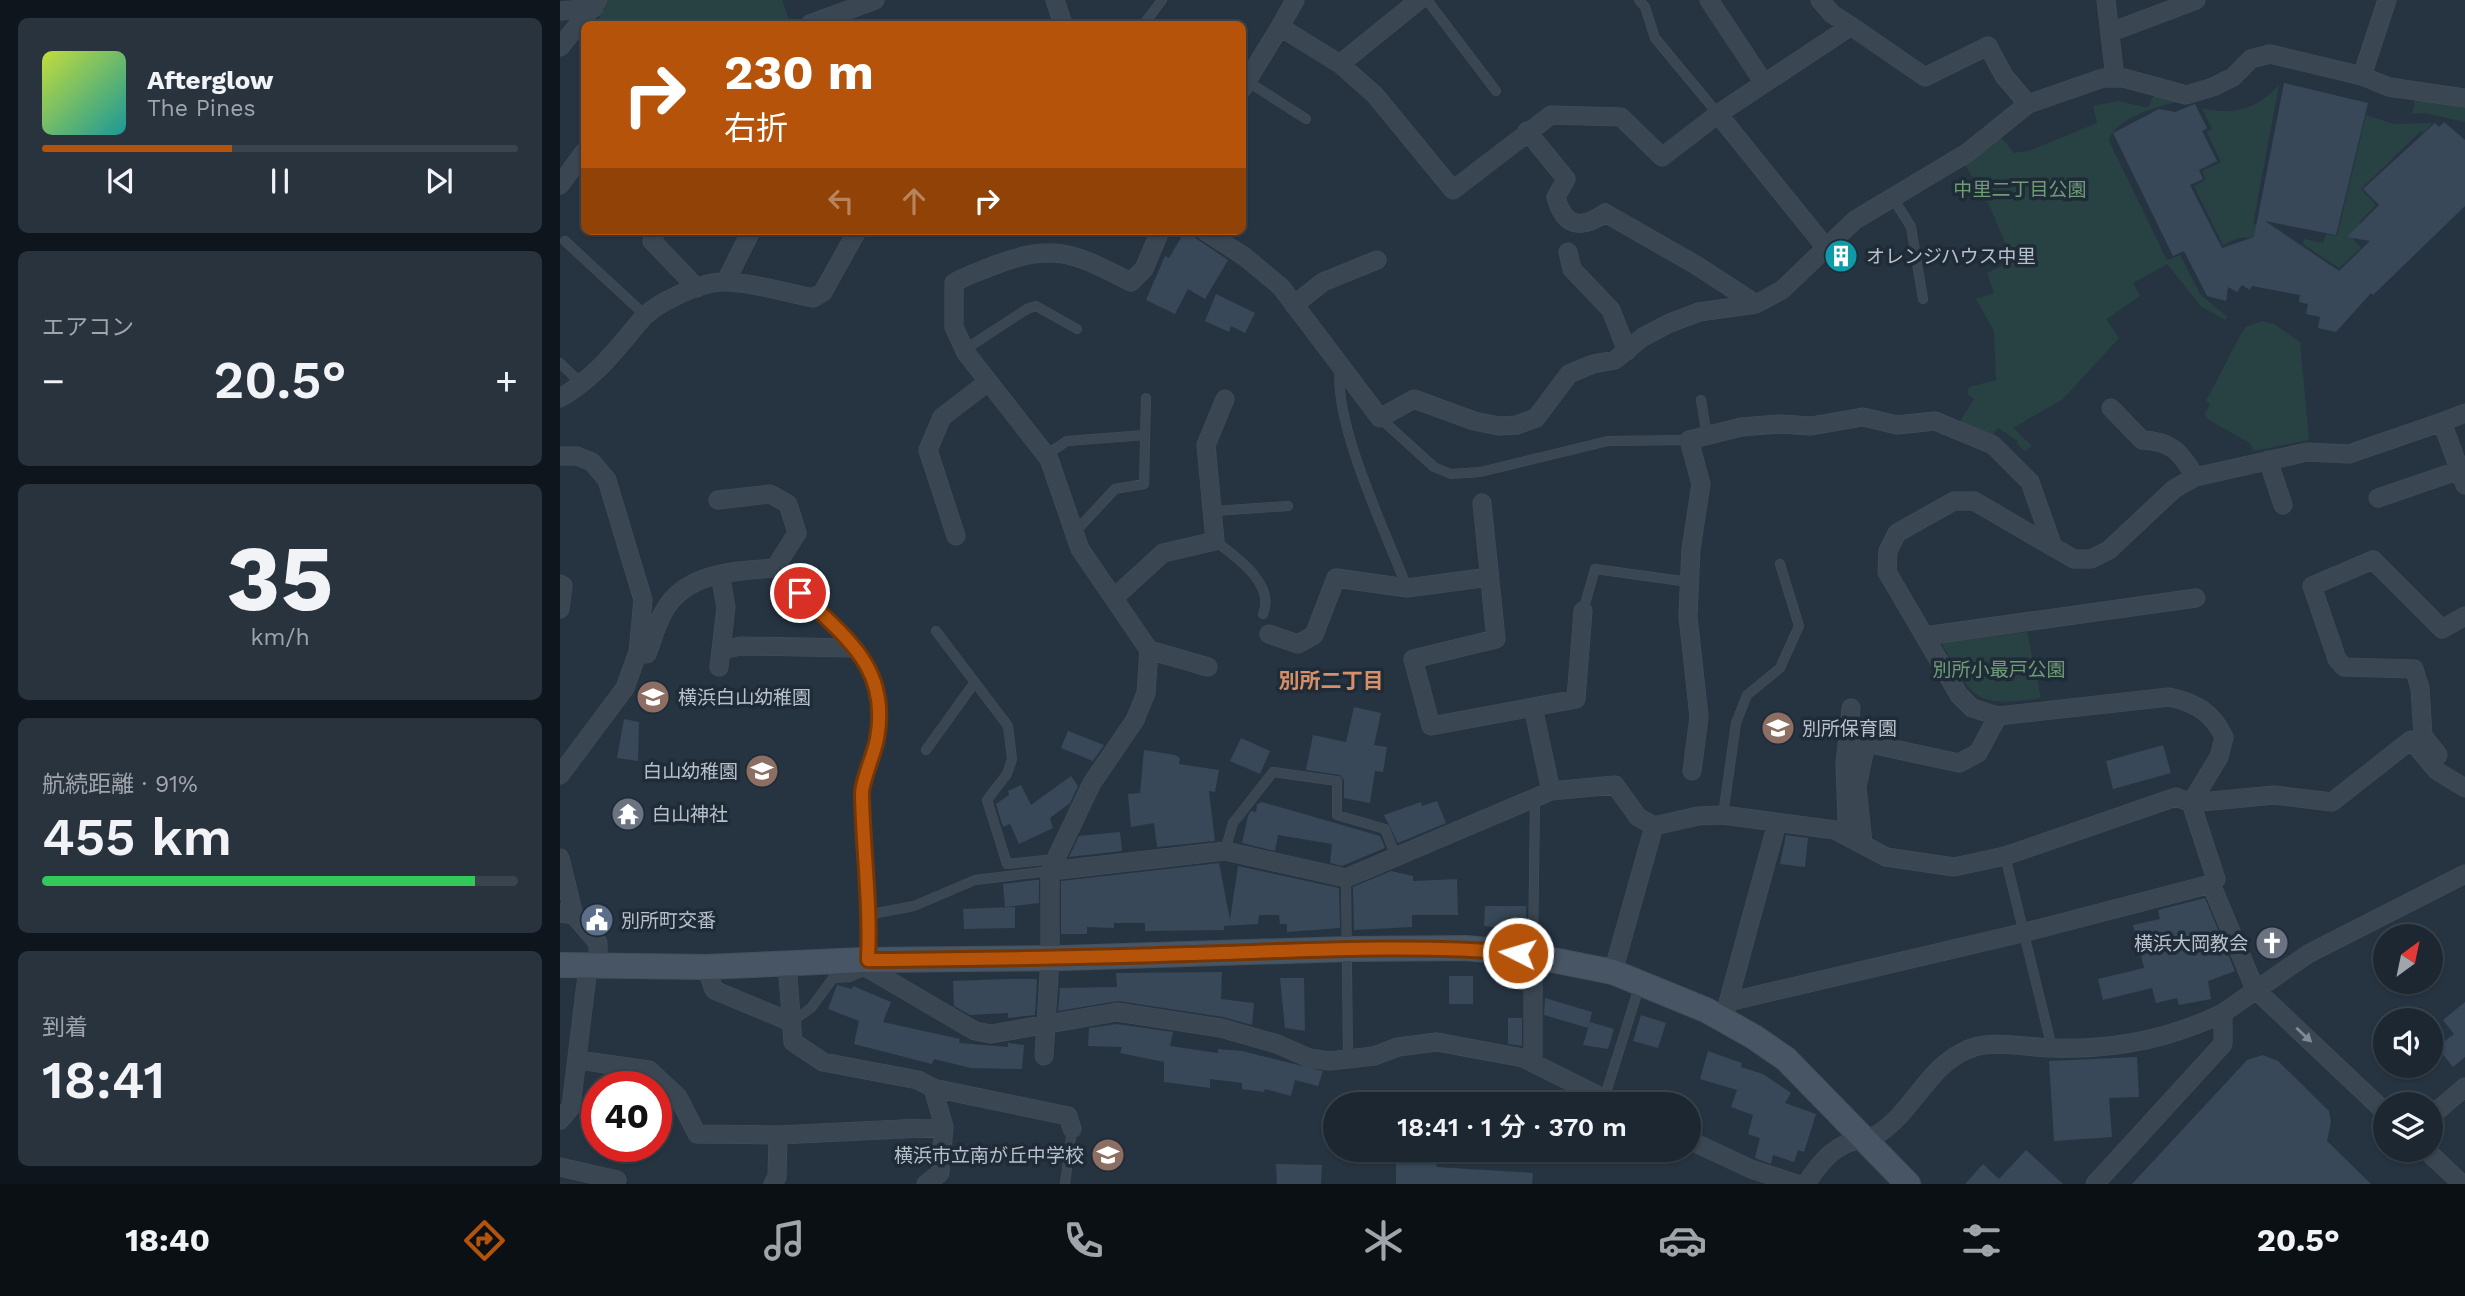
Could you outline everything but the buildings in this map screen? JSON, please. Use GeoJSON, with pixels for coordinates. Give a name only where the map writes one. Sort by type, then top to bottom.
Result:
{"type":"FeatureCollection","features":[{"type":"Feature","properties":{"kind":"street"},"geometry":{"type":"LineString","coordinates":[[818,21],[875,0]]}},
{"type":"Feature","properties":{"kind":"street"},"geometry":{"type":"LineString","coordinates":[[1055,0],[1062,21]]}},
{"type":"Feature","properties":{"kind":"street"},"geometry":{"type":"LineString","coordinates":[[1246,83],[1295,0]]}},
{"type":"Feature","properties":{"kind":"street"},"geometry":{"type":"LineString","coordinates":[[1340,64],[1419,0]]}},
{"type":"Feature","properties":{"kind":"street"},"geometry":{"type":"LineString","coordinates":[[1709,0],[1764,83]]}},
{"type":"Feature","properties":{"kind":"street"},"geometry":{"type":"LineString","coordinates":[[1820,0],[1832,14],[1925,77],[1988,46],[2004,76],[2028,104]]}},
{"type":"Feature","properties":{"kind":"street"},"geometry":{"type":"LineString","coordinates":[[2106,0],[2115,78]]}},
{"type":"Feature","properties":{"kind":"street"},"geometry":{"type":"LineString","coordinates":[[2111,32],[2196,0]]}},
{"type":"Feature","properties":{"kind":"street"},"geometry":{"type":"LineString","coordinates":[[2362,76],[2387,0]]}},
{"type":"Feature","properties":{"kind":"street"},"geometry":{"type":"LineString","coordinates":[[560,11],[596,4]]}},
{"type":"Feature","properties":{"kind":"street"},"geometry":{"type":"LineString","coordinates":[[582,21],[596,4]]}},
{"type":"Feature","properties":{"kind":"street"},"geometry":{"type":"LineString","coordinates":[[560,47],[581,22]]}},
{"type":"Feature","properties":{"kind":"street"},"geometry":{"type":"LineString","coordinates":[[1280,27],[1340,64],[1375,95],[1454,190],[1527,131],[1552,115],[1621,117],[1662,157],[1718,114],[1851,26]]}},
{"type":"Feature","properties":{"kind":"street"},"geometry":{"type":"LineString","coordinates":[[1211,235],[1267,273],[1380,418],[1414,399],[1474,421],[1517,425],[1540,414],[1569,374],[1593,364],[1615,360],[1643,337],[1699,312],[1756,304],[1791,284],[1855,220],[1968,153],[2028,104],[2103,78],[2115,78],[2186,95],[2233,77],[2251,60],[2270,54],[2362,76],[2389,87],[2465,98]]}},
{"type":"Feature","properties":{"kind":"street"},"geometry":{"type":"LineString","coordinates":[[1718,114],[1827,249]]}},
{"type":"Feature","properties":{"kind":"street"},"geometry":{"type":"LineString","coordinates":[[1527,131],[1566,179],[1556,197],[1560,213],[1575,223],[1590,224],[1605,213],[1696,265],[1756,304]]}},
{"type":"Feature","properties":{"kind":"street"},"geometry":{"type":"LineString","coordinates":[[560,185],[581,156]]}},
{"type":"Feature","properties":{"kind":"street"},"geometry":{"type":"LineString","coordinates":[[654,235],[652,241],[697,288]]}},
{"type":"Feature","properties":{"kind":"street"},"geometry":{"type":"LineString","coordinates":[[726,281],[749,235]]}},
{"type":"Feature","properties":{"kind":"street"},"geometry":{"type":"LineString","coordinates":[[560,398],[583,385],[613,357],[646,316],[672,299],[697,288],[726,281],[813,298],[823,292],[855,235]]}},
{"type":"Feature","properties":{"kind":"street"},"geometry":{"type":"LineString","coordinates":[[1044,1056],[1048,1025],[1053,865],[1092,783],[1135,720],[1146,693],[1149,650],[1080,549],[1046,456],[964,350],[954,327],[954,283],[1017,257],[1054,251],[1089,261],[1130,282],[1144,269],[1158,235]]}},
{"type":"Feature","properties":{"kind":"street"},"geometry":{"type":"LineString","coordinates":[[1568,252],[1572,269],[1611,310],[1627,351]]}},
{"type":"Feature","properties":{"kind":"street"},"geometry":{"type":"LineString","coordinates":[[1294,306],[1323,282],[1377,260]]}},
{"type":"Feature","properties":{"kind":"street"},"geometry":{"type":"LineString","coordinates":[[956,536],[928,450],[942,417],[988,382]]}},
{"type":"Feature","properties":{"kind":"street"},"geometry":{"type":"LineString","coordinates":[[1115,597],[1163,553],[1216,541],[1215,511],[1206,445],[1225,400]]}},
{"type":"Feature","properties":{"kind":"street"},"geometry":{"type":"LineString","coordinates":[[2111,408],[2142,440],[2162,440],[2181,453],[2195,477]]}},
{"type":"Feature","properties":{"kind":"street"},"geometry":{"type":"LineString","coordinates":[[2191,803],[2220,757],[2224,737],[2207,711],[2189,702],[2169,697],[1997,716],[1972,708],[1959,695],[1887,572],[1888,551],[1897,533],[1954,501],[1974,501],[2074,559],[2091,559],[2109,550],[2174,489],[2195,477],[2307,452],[2349,454],[2465,413]]}},
{"type":"Feature","properties":{"kind":"street"},"geometry":{"type":"LineString","coordinates":[[1692,771],[1699,717],[1688,616],[1689,582],[1701,484],[1689,440],[1741,428],[1780,424],[1811,426],[1863,417],[1897,425],[1935,421],[1993,445],[2030,482],[2053,547]]}},
{"type":"Feature","properties":{"kind":"street"},"geometry":{"type":"LineString","coordinates":[[2378,498],[2462,478],[2442,422]]}},
{"type":"Feature","properties":{"kind":"street"},"geometry":{"type":"LineString","coordinates":[[560,456],[577,456],[592,462],[607,480],[643,600],[638,652],[625,688],[560,775]]}},
{"type":"Feature","properties":{"kind":"street"},"geometry":{"type":"LineString","coordinates":[[2268,460],[2283,505]]}},
{"type":"Feature","properties":{"kind":"street"},"geometry":{"type":"LineString","coordinates":[[638,652],[648,654],[662,614],[673,598],[691,585],[720,574],[775,568],[797,533],[788,504],[770,494],[718,500]]}},
{"type":"Feature","properties":{"kind":"street"},"geometry":{"type":"LineString","coordinates":[[1482,503],[1496,639],[1413,659],[1431,726],[1576,699],[1583,611]]}},
{"type":"Feature","properties":{"kind":"street"},"geometry":{"type":"LineString","coordinates":[[2464,790],[2423,736],[2420,688],[2414,669],[2344,667],[2337,659],[2312,586],[2374,560],[2442,629],[2465,616]]}},
{"type":"Feature","properties":{"kind":"street"},"geometry":{"type":"LineString","coordinates":[[720,574],[726,607],[720,659],[741,646],[854,648]]}},
{"type":"Feature","properties":{"kind":"street"},"geometry":{"type":"LineString","coordinates":[[1269,634],[1298,644],[1314,635],[1336,578],[1407,588],[1489,577]]}},
{"type":"Feature","properties":{"kind":"street"},"geometry":{"type":"LineString","coordinates":[[560,584],[563,586],[560,609]]}},
{"type":"Feature","properties":{"kind":"street"},"geometry":{"type":"LineString","coordinates":[[1924,636],[2196,598]]}},
{"type":"Feature","properties":{"kind":"street"},"geometry":{"type":"LineString","coordinates":[[1149,650],[1208,667]]}},
{"type":"Feature","properties":{"kind":"street"},"geometry":{"type":"LineString","coordinates":[[1533,707],[1543,795]]}},
{"type":"Feature","properties":{"kind":"street"},"geometry":{"type":"LineString","coordinates":[[1851,708],[1845,764],[1847,819],[1886,857],[1954,867],[2006,856],[2176,797],[2191,803],[2274,795],[2332,802],[2411,740],[2437,771],[2464,790]]}},
{"type":"Feature","properties":{"kind":"street"},"geometry":{"type":"LineString","coordinates":[[1862,834],[1857,787],[1866,743],[1959,763],[1978,753],[1989,737],[1997,716]]}},
{"type":"Feature","properties":{"kind":"street"},"geometry":{"type":"LineString","coordinates":[[1053,865],[1225,851],[1346,878],[1543,795],[1615,785],[1638,817],[1654,826],[1698,816],[1723,815],[1862,834]]}},
{"type":"Feature","properties":{"kind":"street"},"geometry":{"type":"LineString","coordinates":[[1726,1011],[2211,884],[2216,879],[2191,803]]}},
{"type":"Feature","properties":{"kind":"street"},"geometry":{"type":"LineString","coordinates":[[1726,1011],[1777,823]]}},
{"type":"Feature","properties":{"kind":"street"},"geometry":{"type":"LineString","coordinates":[[1613,972],[1654,826]]}},
{"type":"Feature","properties":{"kind":"street"},"geometry":{"type":"LineString","coordinates":[[560,858],[567,914],[598,943],[571,1107],[560,1120]]}},
{"type":"Feature","properties":{"kind":"street"},"geometry":{"type":"LineString","coordinates":[[1805,1184],[1818,1166],[1839,1147],[1879,1134],[1898,1118],[1947,1061],[1971,1047],[2110,1046],[2169,1035],[2223,1013],[2308,954],[2465,874]]}},
{"type":"Feature","properties":{"kind":"street"},"geometry":{"type":"LineString","coordinates":[[2211,884],[2255,989],[2373,1101]]}},
{"type":"Feature","properties":{"kind":"street"},"geometry":{"type":"LineString","coordinates":[[560,965],[706,967],[1347,949],[1466,948],[1533,955],[1613,972],[1726,1011],[1786,1059],[1908,1184]]}},
{"type":"Feature","properties":{"kind":"street"},"geometry":{"type":"LineString","coordinates":[[1533,955],[1533,1061]]}},
{"type":"Feature","properties":{"kind":"street"},"geometry":{"type":"LineString","coordinates":[[787,963],[793,1042],[823,1062],[918,1080],[933,1088],[1068,1116],[1072,1129]]}},
{"type":"Feature","properties":{"kind":"street"},"geometry":{"type":"LineString","coordinates":[[866,963],[975,1031],[991,1034],[1116,1012],[1221,1028],[1277,1044],[1309,1058],[1329,1061],[1437,1042],[1479,1048],[1533,1061],[1590,1092]]}},
{"type":"Feature","properties":{"kind":"street"},"geometry":{"type":"LineString","coordinates":[[706,967],[714,990],[791,1022]]}},
{"type":"Feature","properties":{"kind":"street"},"geometry":{"type":"LineString","coordinates":[[2095,1184],[2223,1044],[2223,1013]]}},
{"type":"Feature","properties":{"kind":"street"},"geometry":{"type":"LineString","coordinates":[[578,1060],[649,1070],[678,1097],[697,1134],[778,1135],[944,1127]]}},
{"type":"Feature","properties":{"kind":"street"},"geometry":{"type":"LineString","coordinates":[[2443,1106],[2465,1087]]}},
{"type":"Feature","properties":{"kind":"street"},"geometry":{"type":"LineString","coordinates":[[926,1184],[940,1173],[944,1127],[933,1088]]}},
{"type":"Feature","properties":{"kind":"street"},"geometry":{"type":"LineString","coordinates":[[773,1184],[777,1177],[778,1135]]}},
{"type":"Feature","properties":{"kind":"street"},"geometry":{"type":"LineString","coordinates":[[1701,1146],[1751,1169],[1797,1184]]}},
{"type":"Feature","properties":{"kind":"street"},"geometry":{"type":"LineString","coordinates":[[2439,1162],[2462,1184]]}},
{"type":"Feature","properties":{"kind":"street"},"geometry":{"type":"LineString","coordinates":[[560,1167],[617,1180]]}},
{"type":"Feature","properties":{"kind":"lane"},"geometry":{"type":"LineString","coordinates":[[1146,21],[1162,0]]}},
{"type":"Feature","properties":{"kind":"lane"},"geometry":{"type":"LineString","coordinates":[[1427,0],[1496,91]]}},
{"type":"Feature","properties":{"kind":"lane"},"geometry":{"type":"LineString","coordinates":[[1639,0],[1645,8],[1655,38],[1718,114]]}},
{"type":"Feature","properties":{"kind":"lane"},"geometry":{"type":"LineString","coordinates":[[1246,86],[1307,119]]}},
{"type":"Feature","properties":{"kind":"lane"},"geometry":{"type":"LineString","coordinates":[[1893,198],[1911,228],[1923,299]]}},
{"type":"Feature","properties":{"kind":"lane"},"geometry":{"type":"LineString","coordinates":[[565,242],[646,316]]}},
{"type":"Feature","properties":{"kind":"lane"},"geometry":{"type":"LineString","coordinates":[[964,350],[1027,309],[1036,306],[1077,329]]}},
{"type":"Feature","properties":{"kind":"lane"},"geometry":{"type":"LineString","coordinates":[[560,363],[583,385]]}},
{"type":"Feature","properties":{"kind":"lane"},"geometry":{"type":"LineString","coordinates":[[1340,368],[1338,386],[1355,451],[1407,588]]}},
{"type":"Feature","properties":{"kind":"lane"},"geometry":{"type":"LineString","coordinates":[[1074,533],[1115,489],[1144,484],[1146,398]]}},
{"type":"Feature","properties":{"kind":"lane"},"geometry":{"type":"LineString","coordinates":[[1701,400],[1707,436]]}},
{"type":"Feature","properties":{"kind":"lane"},"geometry":{"type":"LineString","coordinates":[[1380,418],[1434,467],[1451,474],[1480,472],[1608,440],[1689,440]]}},
{"type":"Feature","properties":{"kind":"lane"},"geometry":{"type":"LineString","coordinates":[[1046,456],[1067,441],[1145,435]]}},
{"type":"Feature","properties":{"kind":"lane"},"geometry":{"type":"LineString","coordinates":[[1215,511],[1288,506]]}},
{"type":"Feature","properties":{"kind":"lane"},"geometry":{"type":"LineString","coordinates":[[1216,541],[1242,562],[1260,582],[1265,609],[1263,614]]}},
{"type":"Feature","properties":{"kind":"lane"},"geometry":{"type":"LineString","coordinates":[[1723,815],[1737,723],[1747,695],[1780,667],[1799,626],[1780,564]]}},
{"type":"Feature","properties":{"kind":"lane"},"geometry":{"type":"LineString","coordinates":[[1583,611],[1595,569],[1689,582]]}},
{"type":"Feature","properties":{"kind":"lane"},"geometry":{"type":"LineString","coordinates":[[791,1022],[811,1008],[833,978],[850,977],[866,963],[870,914],[861,791],[870,771],[881,707],[867,661],[800,593]]}},
{"type":"Feature","properties":{"kind":"lane"},"geometry":{"type":"LineString","coordinates":[[936,631],[1008,726],[1012,759],[1007,774],[987,800],[1007,864],[1053,865]]}},
{"type":"Feature","properties":{"kind":"lane"},"geometry":{"type":"LineString","coordinates":[[926,750],[975,682]]}},
{"type":"Feature","properties":{"kind":"lane"},"geometry":{"type":"LineString","coordinates":[[1225,851],[1233,823],[1273,772],[1337,780],[1337,815],[1385,829],[1396,857]]}},
{"type":"Feature","properties":{"kind":"lane"},"geometry":{"type":"LineString","coordinates":[[1533,955],[1543,795]]}},
{"type":"Feature","properties":{"kind":"lane"},"geometry":{"type":"LineString","coordinates":[[2006,856],[2052,1048]]}},
{"type":"Feature","properties":{"kind":"lane"},"geometry":{"type":"LineString","coordinates":[[870,914],[914,906],[975,880],[1053,865]]}},
{"type":"Feature","properties":{"kind":"lane"},"geometry":{"type":"LineString","coordinates":[[1346,878],[1348,1059]]}},
{"type":"Feature","properties":{"kind":"lane"},"geometry":{"type":"LineString","coordinates":[[1612,1092],[1640,983]]}},
{"type":"Feature","properties":{"kind":"lane"},"geometry":{"type":"LineString","coordinates":[[1065,1184],[1072,1129]]}},
{"type":"Feature","properties":{"kind":"green space"},"geometry":{"type":"Polygon","coordinates":[[[609,0],[782,0],[789,20],[787,21],[598,21],[609,0]]]}},
{"type":"Feature","properties":{"kind":"green space"},"geometry":{"type":"Polygon","coordinates":[[[2279,85],[2253,224],[2272,228],[2270,237],[2238,238],[2223,245],[2194,186],[2206,180],[2202,171],[2221,162],[2207,132],[2212,129],[2202,108],[2235,111],[2262,100],[2279,85]]]}},
{"type":"Feature","properties":{"kind":"green space","name":"中里二丁目公園"},"geometry":{"type":"Polygon","coordinates":[[[2155,92],[2189,100],[2168,104],[2131,118],[2120,125],[2109,141],[2167,260],[2180,255],[2200,294],[2227,317],[2225,320],[2201,306],[2167,264],[2133,283],[2140,296],[2106,319],[2119,338],[2063,399],[2013,428],[2032,446],[2025,451],[2017,444],[2018,441],[1998,428],[1989,440],[1959,423],[1974,399],[1967,394],[1969,387],[1996,380],[1994,331],[1976,299],[1994,293],[1987,273],[2013,261],[1989,205],[1964,163],[2000,136],[2014,153],[2028,151],[2097,123],[2093,106],[2118,101],[2148,108],[2155,92]]]}},
{"type":"Feature","properties":{"kind":"green space"},"geometry":{"type":"Polygon","coordinates":[[[2415,100],[2465,104],[2465,122],[2425,113],[2412,114],[2415,100]]]}},
{"type":"Feature","properties":{"kind":"green space"},"geometry":{"type":"Polygon","coordinates":[[[2366,115],[2394,124],[2433,123],[2423,133],[2421,131],[2361,189],[2376,205],[2359,223],[2364,229],[2353,239],[2361,248],[2339,268],[2303,244],[2304,239],[2323,243],[2326,234],[2337,236],[2366,115]]]}},
{"type":"Feature","properties":{"kind":"green space"},"geometry":{"type":"Polygon","coordinates":[[[2262,321],[2274,324],[2300,342],[2309,440],[2253,451],[2250,443],[2207,419],[2205,414],[2210,404],[2206,401],[2241,334],[2246,327],[2262,321]]]}},
{"type":"Feature","properties":{"kind":"green space","name":"別所小最戸公園"},"geometry":{"type":"Polygon","coordinates":[[[2027,632],[2041,698],[2001,702],[1978,695],[1961,677],[1941,643],[2027,632]]]}},
{"type":"Feature","properties":{"kind":"place","name":"オレンジハウス中里"},"geometry":{"type":"Point","coordinates":[1841,256]}},
{"type":"Feature","properties":{"kind":"place","name":"横浜白山幼稚園"},"geometry":{"type":"Point","coordinates":[653,697]}},
{"type":"Feature","properties":{"kind":"place","name":"別所保育園"},"geometry":{"type":"Point","coordinates":[1778,728]}},
{"type":"Feature","properties":{"kind":"place","name":"白山幼稚園"},"geometry":{"type":"Point","coordinates":[762,771]}},
{"type":"Feature","properties":{"kind":"place","name":"白山神社"},"geometry":{"type":"Point","coordinates":[628,814]}},
{"type":"Feature","properties":{"kind":"place","name":"別所町交番"},"geometry":{"type":"Point","coordinates":[597,920]}},
{"type":"Feature","properties":{"kind":"place","name":"横浜大岡教会"},"geometry":{"type":"Point","coordinates":[2272,943]}},
{"type":"Feature","properties":{"kind":"place","name":"横浜市立南が丘中学校"},"geometry":{"type":"Point","coordinates":[1108,1155]}},
{"type":"Feature","properties":{"kind":"district","name":"別所二丁目"},"geometry":{"type":"Point","coordinates":[1331,681]}},
{"type":"Feature","properties":{"kind":"route"},"geometry":{"type":"LineString","coordinates":[[800,593],[867,661],[881,707],[870,771],[861,791],[870,914],[868,960],[1062,958],[1347,949],[1466,948],[1518,953]]}}]}
